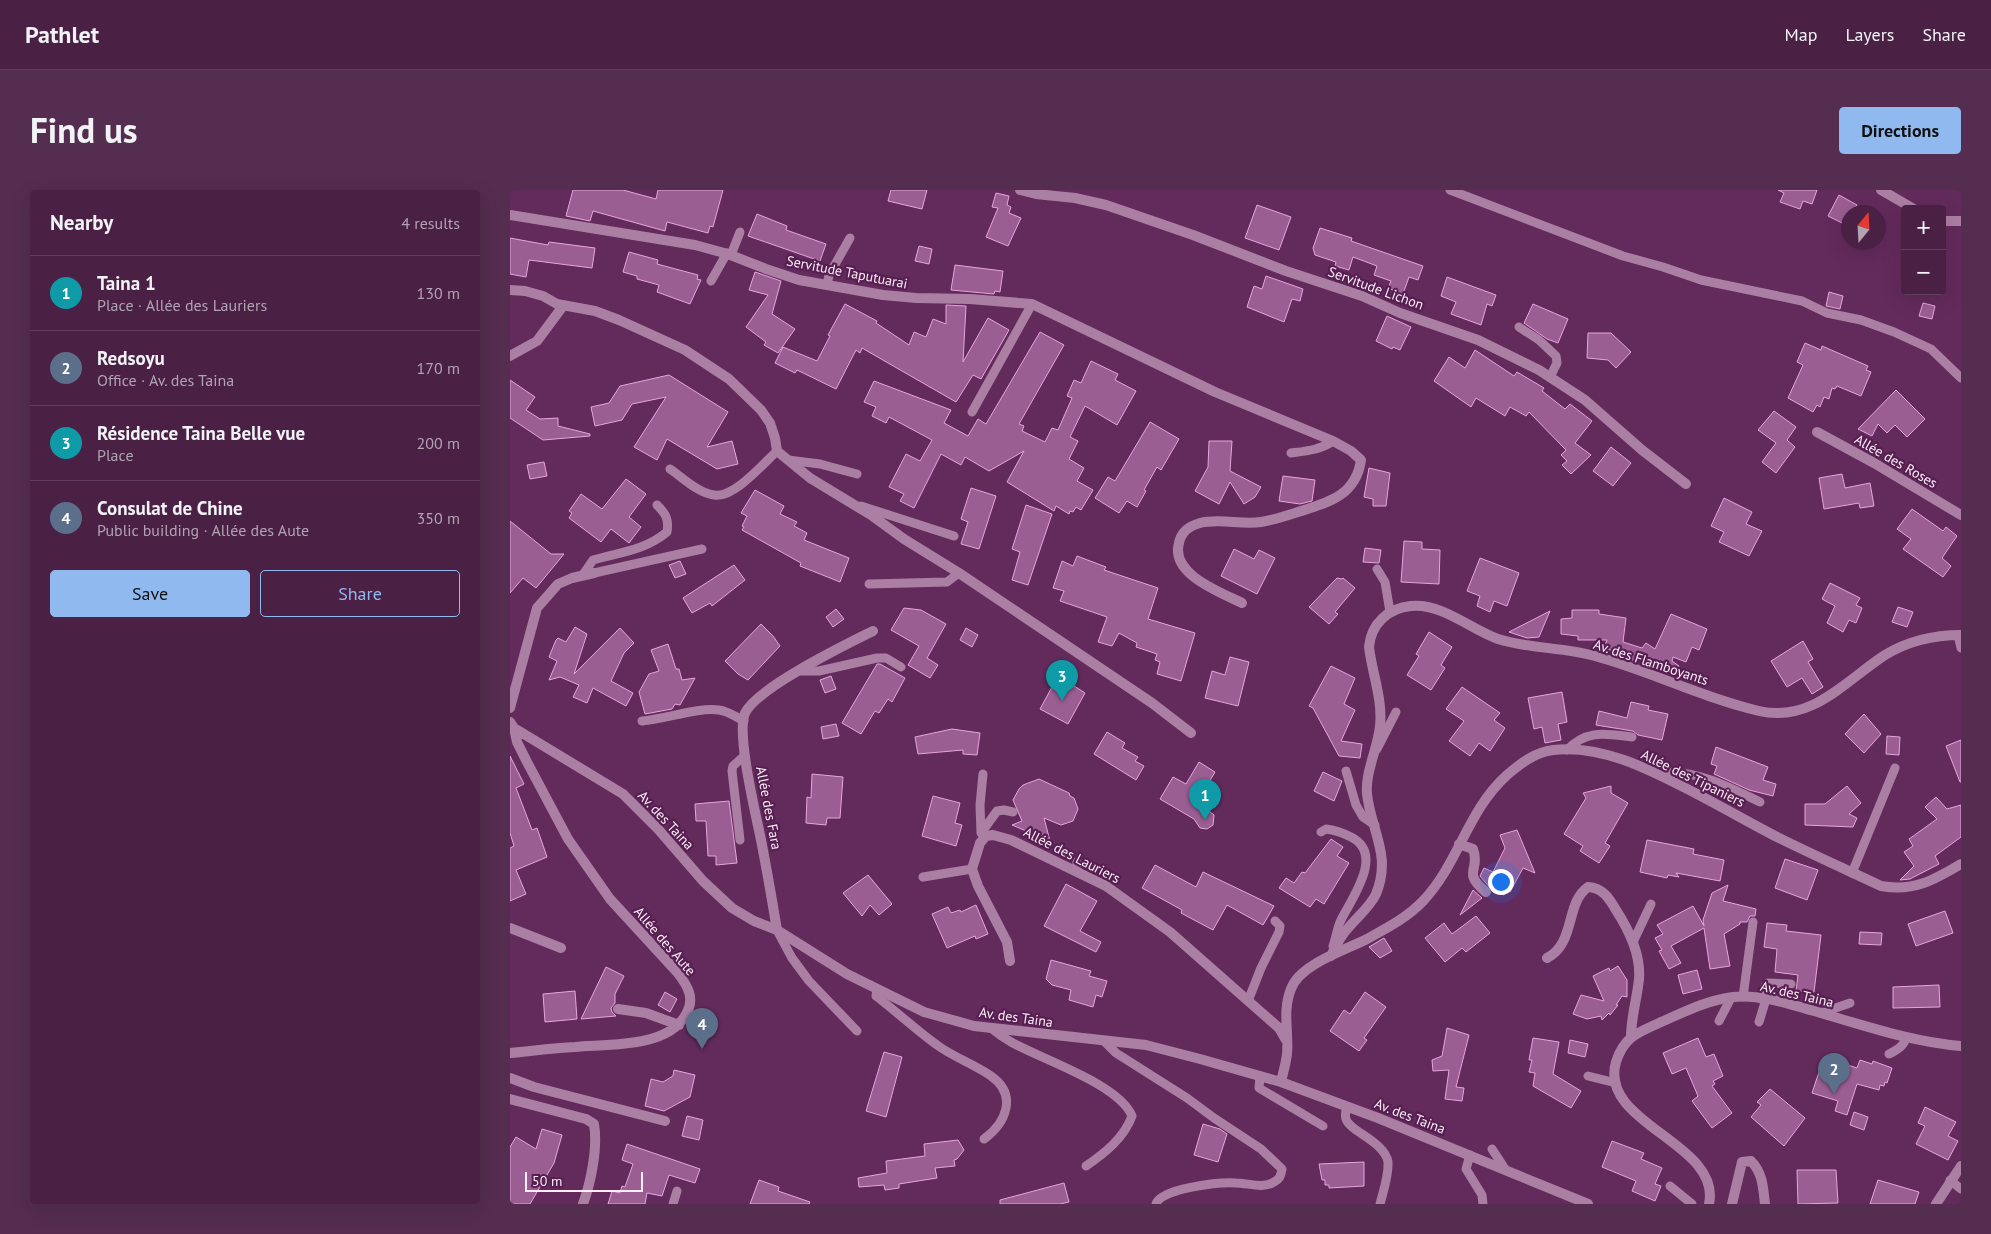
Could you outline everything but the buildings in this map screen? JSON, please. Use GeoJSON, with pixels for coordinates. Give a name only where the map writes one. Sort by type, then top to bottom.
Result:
{"type":"FeatureCollection","features":[{"type":"Feature","properties":{"kind":"street","name":"Servitude Lichon"},"geometry":{"type":"LineString","coordinates":[[1020,190],[1036,194],[1075,198],[1106,205],[1155,221],[1286,271],[1362,296],[1400,313],[1478,340],[1509,354],[1550,377],[1585,400],[1642,450],[1686,484]]}},
{"type":"Feature","properties":{"kind":"street"},"geometry":{"type":"LineString","coordinates":[[1881,190],[1907,205]]}},
{"type":"Feature","properties":{"kind":"street","name":"Servitude Taputuarai"},"geometry":{"type":"LineString","coordinates":[[510,215],[598,231],[641,235],[729,254],[799,280],[883,295],[1032,304]]}},
{"type":"Feature","properties":{"kind":"street"},"geometry":{"type":"LineString","coordinates":[[1946,221],[1961,221]]}},
{"type":"Feature","properties":{"kind":"street"},"geometry":{"type":"LineString","coordinates":[[510,290],[525,291],[543,296],[563,306],[595,311],[686,350],[729,379],[761,410],[770,423],[777,451],[810,478],[959,573],[1152,703],[1191,733]]}},
{"type":"Feature","properties":{"kind":"street"},"geometry":{"type":"LineString","coordinates":[[1032,304],[1215,392],[1333,441],[1361,460],[1359,471],[1349,487],[1326,504],[1260,522],[1215,521],[1198,524],[1186,529],[1180,537],[1177,550],[1185,570],[1209,587],[1242,603]]}},
{"type":"Feature","properties":{"kind":"street"},"geometry":{"type":"LineString","coordinates":[[510,356],[537,341],[563,306]]}},
{"type":"Feature","properties":{"kind":"street","name":"Allée des Roses"},"geometry":{"type":"LineString","coordinates":[[1817,432],[1874,463],[1961,515]]}},
{"type":"Feature","properties":{"kind":"street"},"geometry":{"type":"LineString","coordinates":[[510,708],[537,608],[558,584],[594,573]]}},
{"type":"Feature","properties":{"kind":"street","name":"Av. des Flamboyants"},"geometry":{"type":"LineString","coordinates":[[1390,612],[1400,607],[1413,605],[1431,609],[1496,638],[1520,645],[1593,655],[1740,705],[1772,713],[1791,712],[1822,702],[1886,655],[1912,643],[1942,636],[1959,635]]}},
{"type":"Feature","properties":{"kind":"street"},"geometry":{"type":"LineString","coordinates":[[1331,956],[1344,934],[1375,896],[1382,862],[1367,794],[1380,726],[1380,705],[1370,658],[1370,639],[1379,621],[1390,612]]}},
{"type":"Feature","properties":{"kind":"street","name":"Allée des Fara"},"geometry":{"type":"LineString","coordinates":[[777,930],[744,756],[745,713],[755,700],[772,687],[873,631]]}},
{"type":"Feature","properties":{"kind":"street","name":"Av. des Taina"},"geometry":{"type":"LineString","coordinates":[[512,725],[623,794],[658,829],[716,895],[732,908],[777,930],[847,974],[924,1012],[974,1026],[1146,1045],[1281,1082],[1422,1135],[1588,1204]]}},
{"type":"Feature","properties":{"kind":"street","name":"Allée des Aute"},"geometry":{"type":"LineString","coordinates":[[512,725],[526,762],[544,791],[568,839],[610,899],[686,983],[691,994],[691,1003],[689,1011],[679,1025]]}},
{"type":"Feature","properties":{"kind":"street","name":"Allée des Tipaniers"},"geometry":{"type":"LineString","coordinates":[[1281,1082],[1287,1053],[1285,1011],[1294,982],[1310,968],[1368,938],[1410,913],[1430,894],[1442,876],[1474,816],[1490,793],[1507,775],[1541,752],[1567,750],[1590,752],[1619,759],[1665,776],[1778,837],[1882,886],[1897,889],[1915,886],[1933,880],[1961,864]]}},
{"type":"Feature","properties":{"kind":"street"},"geometry":{"type":"LineString","coordinates":[[984,834],[972,869],[978,886],[1001,929],[1010,961]]}},
{"type":"Feature","properties":{"kind":"street","name":"Allée des Lauriers"},"geometry":{"type":"LineString","coordinates":[[984,834],[1011,840],[1077,866],[1170,932],[1279,1028],[1286,1041]]}},
{"type":"Feature","properties":{"kind":"street"},"geometry":{"type":"LineString","coordinates":[[1459,844],[1473,849],[1475,856],[1472,877],[1475,883],[1486,892]]}},
{"type":"Feature","properties":{"kind":"street"},"geometry":{"type":"LineString","coordinates":[[1547,958],[1562,944],[1582,891],[1588,886],[1599,888],[1622,919],[1633,942],[1639,977],[1631,1019],[1631,1037],[1626,1041],[1616,1064],[1614,1074],[1616,1083],[1629,1107],[1694,1161],[1704,1174],[1709,1187],[1710,1204]]}},
{"type":"Feature","properties":{"kind":"street"},"geometry":{"type":"LineString","coordinates":[[510,928],[561,948]]}},
{"type":"Feature","properties":{"kind":"street","name":"Av. des Taina"},"geometry":{"type":"LineString","coordinates":[[1631,1037],[1637,1032],[1712,1002],[1743,997],[1764,999],[1821,1013],[1906,1038],[1934,1044],[1961,1046]]}},
{"type":"Feature","properties":{"kind":"street"},"geometry":{"type":"LineString","coordinates":[[618,1009],[646,1012],[679,1025]]}},
{"type":"Feature","properties":{"kind":"street"},"geometry":{"type":"LineString","coordinates":[[510,1053],[652,1039],[665,1035],[679,1025]]}},
{"type":"Feature","properties":{"kind":"street"},"geometry":{"type":"LineString","coordinates":[[510,1078],[543,1090],[665,1121]]}},
{"type":"Feature","properties":{"kind":"street"},"geometry":{"type":"LineString","coordinates":[[510,1099],[586,1119],[594,1124],[593,1160],[583,1204]]}},
{"type":"Feature","properties":{"kind":"street"},"geometry":{"type":"LineString","coordinates":[[1732,1204],[1742,1162],[1751,1161],[1758,1168],[1762,1179],[1765,1204]]}},
{"type":"Feature","properties":{"kind":"street"},"geometry":{"type":"LineString","coordinates":[[1936,1204],[1961,1166]]}},
{"type":"Feature","properties":{"kind":"lane"},"geometry":{"type":"LineString","coordinates":[[1450,190],[1623,256],[1701,280],[1802,301],[1827,313],[1861,320],[1894,332],[1931,349],[1961,378]]}},
{"type":"Feature","properties":{"kind":"lane"},"geometry":{"type":"LineString","coordinates":[[711,281],[729,254],[740,232]]}},
{"type":"Feature","properties":{"kind":"lane"},"geometry":{"type":"LineString","coordinates":[[827,285],[829,275],[850,238]]}},
{"type":"Feature","properties":{"kind":"lane"},"geometry":{"type":"LineString","coordinates":[[972,412],[1032,304]]}},
{"type":"Feature","properties":{"kind":"lane"},"geometry":{"type":"LineString","coordinates":[[1519,327],[1539,340],[1556,356],[1557,363],[1550,377]]}},
{"type":"Feature","properties":{"kind":"lane"},"geometry":{"type":"LineString","coordinates":[[1291,453],[1312,451],[1325,447],[1333,441]]}},
{"type":"Feature","properties":{"kind":"lane"},"geometry":{"type":"LineString","coordinates":[[670,469],[701,491],[723,496],[736,489],[777,451]]}},
{"type":"Feature","properties":{"kind":"lane"},"geometry":{"type":"LineString","coordinates":[[788,460],[820,464],[857,474]]}},
{"type":"Feature","properties":{"kind":"lane"},"geometry":{"type":"LineString","coordinates":[[849,502],[954,536]]}},
{"type":"Feature","properties":{"kind":"lane"},"geometry":{"type":"LineString","coordinates":[[582,576],[593,560],[643,548],[656,542],[667,532],[668,522],[664,513],[656,505]]}},
{"type":"Feature","properties":{"kind":"lane"},"geometry":{"type":"LineString","coordinates":[[594,573],[702,549]]}},
{"type":"Feature","properties":{"kind":"lane"},"geometry":{"type":"LineString","coordinates":[[1377,569],[1385,582],[1390,612]]}},
{"type":"Feature","properties":{"kind":"lane"},"geometry":{"type":"LineString","coordinates":[[869,584],[947,582],[959,573]]}},
{"type":"Feature","properties":{"kind":"lane"},"geometry":{"type":"LineString","coordinates":[[1959,635],[1961,648]]}},
{"type":"Feature","properties":{"kind":"lane"},"geometry":{"type":"LineString","coordinates":[[799,672],[819,672],[877,658],[886,658],[901,667]]}},
{"type":"Feature","properties":{"kind":"lane"},"geometry":{"type":"LineString","coordinates":[[642,721],[657,720],[711,709],[721,710],[744,721]]}},
{"type":"Feature","properties":{"kind":"lane"},"geometry":{"type":"LineString","coordinates":[[1376,751],[1396,712]]}},
{"type":"Feature","properties":{"kind":"lane"},"geometry":{"type":"LineString","coordinates":[[1567,750],[1576,741],[1602,733],[1632,737]]}},
{"type":"Feature","properties":{"kind":"lane"},"geometry":{"type":"LineString","coordinates":[[740,840],[732,771],[733,766],[744,756]]}},
{"type":"Feature","properties":{"kind":"lane"},"geometry":{"type":"LineString","coordinates":[[1852,872],[1895,768]]}},
{"type":"Feature","properties":{"kind":"lane"},"geometry":{"type":"LineString","coordinates":[[1346,771],[1356,805],[1362,817],[1375,825]]}},
{"type":"Feature","properties":{"kind":"lane"},"geometry":{"type":"LineString","coordinates":[[1665,776],[1669,772],[1686,772],[1702,776],[1760,802]]}},
{"type":"Feature","properties":{"kind":"lane"},"geometry":{"type":"LineString","coordinates":[[983,774],[980,805],[984,834]]}},
{"type":"Feature","properties":{"kind":"lane"},"geometry":{"type":"LineString","coordinates":[[984,834],[997,811],[1013,812]]}},
{"type":"Feature","properties":{"kind":"lane"},"geometry":{"type":"LineString","coordinates":[[1322,832],[1326,829],[1334,830],[1358,840],[1364,847],[1366,858],[1366,869],[1340,922],[1331,956]]}},
{"type":"Feature","properties":{"kind":"lane"},"geometry":{"type":"LineString","coordinates":[[923,877],[972,869]]}},
{"type":"Feature","properties":{"kind":"lane"},"geometry":{"type":"LineString","coordinates":[[1633,942],[1651,904]]}},
{"type":"Feature","properties":{"kind":"lane"},"geometry":{"type":"LineString","coordinates":[[1248,1001],[1279,932],[1280,926],[1275,921]]}},
{"type":"Feature","properties":{"kind":"lane"},"geometry":{"type":"LineString","coordinates":[[1743,997],[1753,922]]}},
{"type":"Feature","properties":{"kind":"lane","name":"Allée des Fara"},"geometry":{"type":"LineString","coordinates":[[777,930],[792,958],[809,982],[857,1032]]}},
{"type":"Feature","properties":{"kind":"lane"},"geometry":{"type":"LineString","coordinates":[[1759,1022],[1765,986],[1768,983],[1791,984]]}},
{"type":"Feature","properties":{"kind":"lane"},"geometry":{"type":"LineString","coordinates":[[877,989],[876,996],[938,1046],[991,1076],[1001,1087],[1006,1098],[1006,1111],[1002,1122],[984,1139]]}},
{"type":"Feature","properties":{"kind":"lane"},"geometry":{"type":"LineString","coordinates":[[1719,1020],[1731,998]]}},
{"type":"Feature","properties":{"kind":"lane"},"geometry":{"type":"LineString","coordinates":[[1821,1013],[1850,1003]]}},
{"type":"Feature","properties":{"kind":"lane"},"geometry":{"type":"LineString","coordinates":[[991,1028],[1011,1042],[1085,1078],[1117,1097],[1128,1107],[1132,1116],[1129,1126],[1108,1150],[1086,1166]]}},
{"type":"Feature","properties":{"kind":"lane"},"geometry":{"type":"LineString","coordinates":[[1889,1054],[1905,1042],[1906,1038]]}},
{"type":"Feature","properties":{"kind":"lane"},"geometry":{"type":"LineString","coordinates":[[1104,1041],[1116,1054],[1181,1094],[1261,1149],[1282,1169],[1280,1176],[1274,1182],[1262,1186],[1234,1183],[1209,1185],[1168,1193],[1157,1200],[1156,1204]]}},
{"type":"Feature","properties":{"kind":"lane"},"geometry":{"type":"LineString","coordinates":[[1588,1076],[1616,1083]]}},
{"type":"Feature","properties":{"kind":"lane"},"geometry":{"type":"LineString","coordinates":[[1260,1077],[1259,1088],[1323,1126]]}},
{"type":"Feature","properties":{"kind":"lane"},"geometry":{"type":"LineString","coordinates":[[1347,1107],[1346,1118],[1348,1123],[1367,1137],[1386,1155],[1388,1164],[1380,1204]]}},
{"type":"Feature","properties":{"kind":"lane"},"geometry":{"type":"LineString","coordinates":[[1492,1149],[1505,1170]]}},
{"type":"Feature","properties":{"kind":"lane"},"geometry":{"type":"LineString","coordinates":[[1470,1155],[1466,1169],[1482,1195],[1483,1204]]}},
{"type":"Feature","properties":{"kind":"lane"},"geometry":{"type":"LineString","coordinates":[[1950,1180],[1961,1189]]}},
{"type":"Feature","properties":{"kind":"lane"},"geometry":{"type":"LineString","coordinates":[[1670,1186],[1692,1204]]}},
{"type":"Feature","properties":{"kind":"lane"},"geometry":{"type":"LineString","coordinates":[[673,1204],[677,1191]]}},
{"type":"Feature","properties":{"kind":"place","name":"Résidence Taina Belle vue"},"geometry":{"type":"Point","coordinates":[1062,701]}},
{"type":"Feature","properties":{"kind":"place","name":"Taina 1"},"geometry":{"type":"Point","coordinates":[1205,820]}},
{"type":"Feature","properties":{"kind":"place","name":"Consulat de Chine"},"geometry":{"type":"Point","coordinates":[702,1049]}},
{"type":"Feature","properties":{"kind":"place","name":"Redsoyu"},"geometry":{"type":"Point","coordinates":[1834,1094]}}]}
